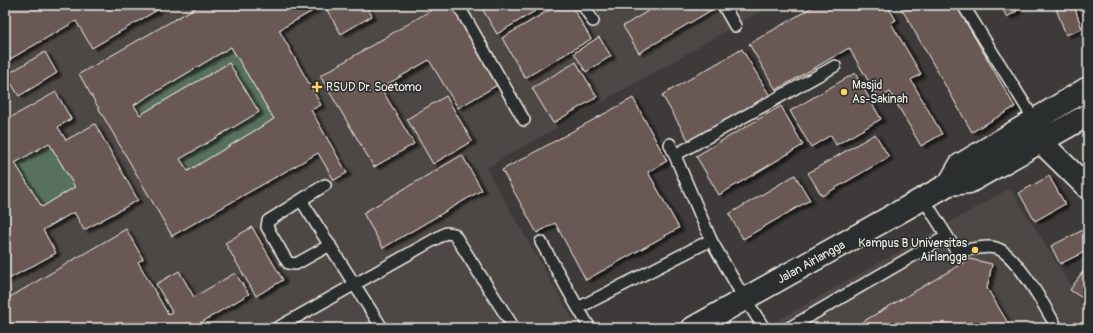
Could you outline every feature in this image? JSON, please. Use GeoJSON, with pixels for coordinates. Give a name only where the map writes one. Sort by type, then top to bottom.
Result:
{"type":"FeatureCollection","features":[{"type":"Feature","properties":{"kind":"main road"},"geometry":{"type":"LineString","coordinates":[[949,184],[960,165],[1088,88]]}},
{"type":"Feature","properties":{"kind":"main road","name":"Jalan Airlangga"},"geometry":{"type":"LineString","coordinates":[[700,326],[923,198],[949,184],[969,182],[1088,115]]}},
{"type":"Feature","properties":{"kind":"main road"},"geometry":{"type":"LineString","coordinates":[[1041,142],[1088,188]]}},
{"type":"Feature","properties":{"kind":"lane"},"geometry":{"type":"LineString","coordinates":[[458,5],[524,120]]}},
{"type":"Feature","properties":{"kind":"lane"},"geometry":{"type":"LineString","coordinates":[[583,5],[592,21]]}},
{"type":"Feature","properties":{"kind":"lane"},"geometry":{"type":"LineString","coordinates":[[723,5],[736,26]]}},
{"type":"Feature","properties":{"kind":"lane"},"geometry":{"type":"LineString","coordinates":[[963,5],[1035,121]]}},
{"type":"Feature","properties":{"kind":"lane"},"geometry":{"type":"LineString","coordinates":[[675,155],[835,66]]}},
{"type":"Feature","properties":{"kind":"lane"},"geometry":{"type":"LineString","coordinates":[[670,144],[711,240],[745,299],[764,328]]}},
{"type":"Feature","properties":{"kind":"lane"},"geometry":{"type":"LineString","coordinates":[[325,185],[268,221],[267,227],[288,263],[296,264],[330,245]]}},
{"type":"Feature","properties":{"kind":"lane"},"geometry":{"type":"LineString","coordinates":[[923,198],[957,252],[980,248],[996,248],[1007,254],[1018,266],[1057,328]]}},
{"type":"Feature","properties":{"kind":"lane"},"geometry":{"type":"LineString","coordinates":[[301,200],[382,328]]}},
{"type":"Feature","properties":{"kind":"lane"},"geometry":{"type":"LineString","coordinates":[[277,328],[450,232],[454,234],[467,252],[514,328]]}},
{"type":"Feature","properties":{"kind":"lane"},"geometry":{"type":"LineString","coordinates":[[789,328],[947,236]]}},
{"type":"Feature","properties":{"kind":"lane"},"geometry":{"type":"LineString","coordinates":[[578,308],[711,240]]}},
{"type":"Feature","properties":{"kind":"lane"},"geometry":{"type":"LineString","coordinates":[[541,242],[590,328]]}},
{"type":"Feature","properties":{"kind":"shaded area","name":"RSUD Dr. Soetomo"},"geometry":{"type":"Polygon","coordinates":[[[5,5],[772,5],[486,168],[578,328],[5,328],[5,5]]]}},
{"type":"Feature","properties":{"kind":"shaded area","name":"Kampus B Universitas Airlangga"},"geometry":{"type":"Polygon","coordinates":[[[1010,188],[1088,313],[1088,328],[764,328],[1010,188]]]}},
{"type":"Feature","properties":{"kind":"green space"},"geometry":{"type":"Polygon","coordinates":[[[231,47],[274,119],[188,171],[180,159],[259,112],[229,63],[140,115],[134,105],[231,47]]]}},
{"type":"Feature","properties":{"kind":"green space"},"geometry":{"type":"Polygon","coordinates":[[[49,143],[75,187],[42,207],[15,163],[49,143]]]}},
{"type":"Feature","properties":{"kind":"building"},"geometry":{"type":"Polygon","coordinates":[[[5,5],[166,5],[92,48],[76,21],[5,62],[5,5]]]}},
{"type":"Feature","properties":{"kind":"building"},"geometry":{"type":"Polygon","coordinates":[[[200,5],[323,5],[279,30],[321,105],[311,110],[347,173],[334,180],[318,153],[172,236],[79,74],[200,5]],[[231,47],[134,105],[140,115],[229,63],[259,112],[180,159],[188,171],[274,119],[231,47]]]}},
{"type":"Feature","properties":{"kind":"building"},"geometry":{"type":"Polygon","coordinates":[[[324,5],[366,5],[372,16],[341,34],[324,5]]]}},
{"type":"Feature","properties":{"kind":"building"},"geometry":{"type":"Polygon","coordinates":[[[440,5],[455,5],[501,83],[458,108],[429,60],[381,88],[414,144],[374,167],[320,76],[440,5]]]}},
{"type":"Feature","properties":{"kind":"building"},"geometry":{"type":"Polygon","coordinates":[[[480,5],[545,5],[497,34],[480,5]]]}},
{"type":"Feature","properties":{"kind":"building"},"geometry":{"type":"Polygon","coordinates":[[[558,5],[571,5],[591,39],[525,78],[502,38],[558,5]]]}},
{"type":"Feature","properties":{"kind":"building"},"geometry":{"type":"Polygon","coordinates":[[[658,5],[720,5],[639,53],[623,26],[658,5]]]}},
{"type":"Feature","properties":{"kind":"building"},"geometry":{"type":"Polygon","coordinates":[[[816,5],[887,5],[896,20],[891,23],[921,74],[911,80],[942,134],[921,146],[890,92],[879,99],[849,48],[776,90],[749,44],[816,5]]]}},
{"type":"Feature","properties":{"kind":"building"},"geometry":{"type":"Polygon","coordinates":[[[956,5],[1015,107],[972,132],[900,6],[956,5]]]}},
{"type":"Feature","properties":{"kind":"building"},"geometry":{"type":"Polygon","coordinates":[[[1000,5],[1013,5],[1017,11],[1007,17],[1000,5]]]}},
{"type":"Feature","properties":{"kind":"building"},"geometry":{"type":"Polygon","coordinates":[[[1074,5],[1082,29],[1066,35],[1055,6],[1074,5]]]}},
{"type":"Feature","properties":{"kind":"building"},"geometry":{"type":"Polygon","coordinates":[[[599,37],[611,56],[586,72],[574,53],[599,37]]]}},
{"type":"Feature","properties":{"kind":"building"},"geometry":{"type":"Polygon","coordinates":[[[742,49],[770,96],[690,143],[662,95],[742,49]]]}},
{"type":"Feature","properties":{"kind":"building"},"geometry":{"type":"Polygon","coordinates":[[[45,52],[57,73],[19,96],[6,75],[45,52]]]}},
{"type":"Feature","properties":{"kind":"building"},"geometry":{"type":"Polygon","coordinates":[[[576,62],[597,97],[553,123],[532,88],[576,62]]]}},
{"type":"Feature","properties":{"kind":"building","name":"Masjid As-Sakinah"},"geometry":{"type":"Polygon","coordinates":[[[855,73],[881,119],[836,145],[831,135],[811,147],[790,111],[855,73]]]}},
{"type":"Feature","properties":{"kind":"building"},"geometry":{"type":"Polygon","coordinates":[[[56,92],[71,119],[58,127],[66,140],[95,124],[138,200],[84,230],[74,212],[43,230],[56,253],[5,281],[5,113],[8,119],[56,92]],[[49,143],[15,163],[42,207],[75,187],[49,143]]]}},
{"type":"Feature","properties":{"kind":"building"},"geometry":{"type":"Polygon","coordinates":[[[446,96],[472,141],[433,164],[407,119],[446,96]]]}},
{"type":"Feature","properties":{"kind":"building"},"geometry":{"type":"Polygon","coordinates":[[[633,98],[667,161],[648,172],[679,228],[586,280],[555,223],[537,233],[502,170],[633,98]]]}},
{"type":"Feature","properties":{"kind":"building"},"geometry":{"type":"Polygon","coordinates":[[[781,106],[803,145],[719,195],[696,156],[781,106]]]}},
{"type":"Feature","properties":{"kind":"building"},"geometry":{"type":"Polygon","coordinates":[[[875,134],[889,157],[822,196],[808,173],[875,134]]]}},
{"type":"Feature","properties":{"kind":"building"},"geometry":{"type":"Polygon","coordinates":[[[462,155],[482,190],[383,248],[363,213],[462,155]]]}},
{"type":"Feature","properties":{"kind":"building"},"geometry":{"type":"Polygon","coordinates":[[[795,175],[810,200],[743,239],[729,214],[795,175]]]}},
{"type":"Feature","properties":{"kind":"building"},"geometry":{"type":"Polygon","coordinates":[[[1049,176],[1065,204],[1035,221],[1019,193],[1049,176]]]}},
{"type":"Feature","properties":{"kind":"building"},"geometry":{"type":"Polygon","coordinates":[[[252,227],[283,280],[256,296],[225,243],[252,227]]]}},
{"type":"Feature","properties":{"kind":"building"},"geometry":{"type":"Polygon","coordinates":[[[126,229],[143,259],[138,262],[168,314],[172,312],[156,284],[179,271],[194,297],[235,273],[249,294],[192,328],[5,328],[5,300],[126,229]]]}},
{"type":"Feature","properties":{"kind":"building"},"geometry":{"type":"Polygon","coordinates":[[[1083,230],[1088,240],[1088,250],[1060,264],[1051,246],[1083,230]]]}},
{"type":"Feature","properties":{"kind":"building"},"geometry":{"type":"Polygon","coordinates":[[[970,259],[992,264],[987,288],[1011,328],[852,328],[970,259]]]}},
{"type":"Feature","properties":{"kind":"building"},"geometry":{"type":"Polygon","coordinates":[[[1088,264],[1088,302],[1070,290],[1088,264]]]}},
{"type":"Feature","properties":{"kind":"place","name":"RSUD Dr. Soetomo"},"geometry":{"type":"Point","coordinates":[317,87]}},
{"type":"Feature","properties":{"kind":"place","name":"Masjid As-Sakinah"},"geometry":{"type":"Point","coordinates":[844,92]}},
{"type":"Feature","properties":{"kind":"place","name":"Kampus B Universitas Airlangga"},"geometry":{"type":"Point","coordinates":[975,250]}}]}
